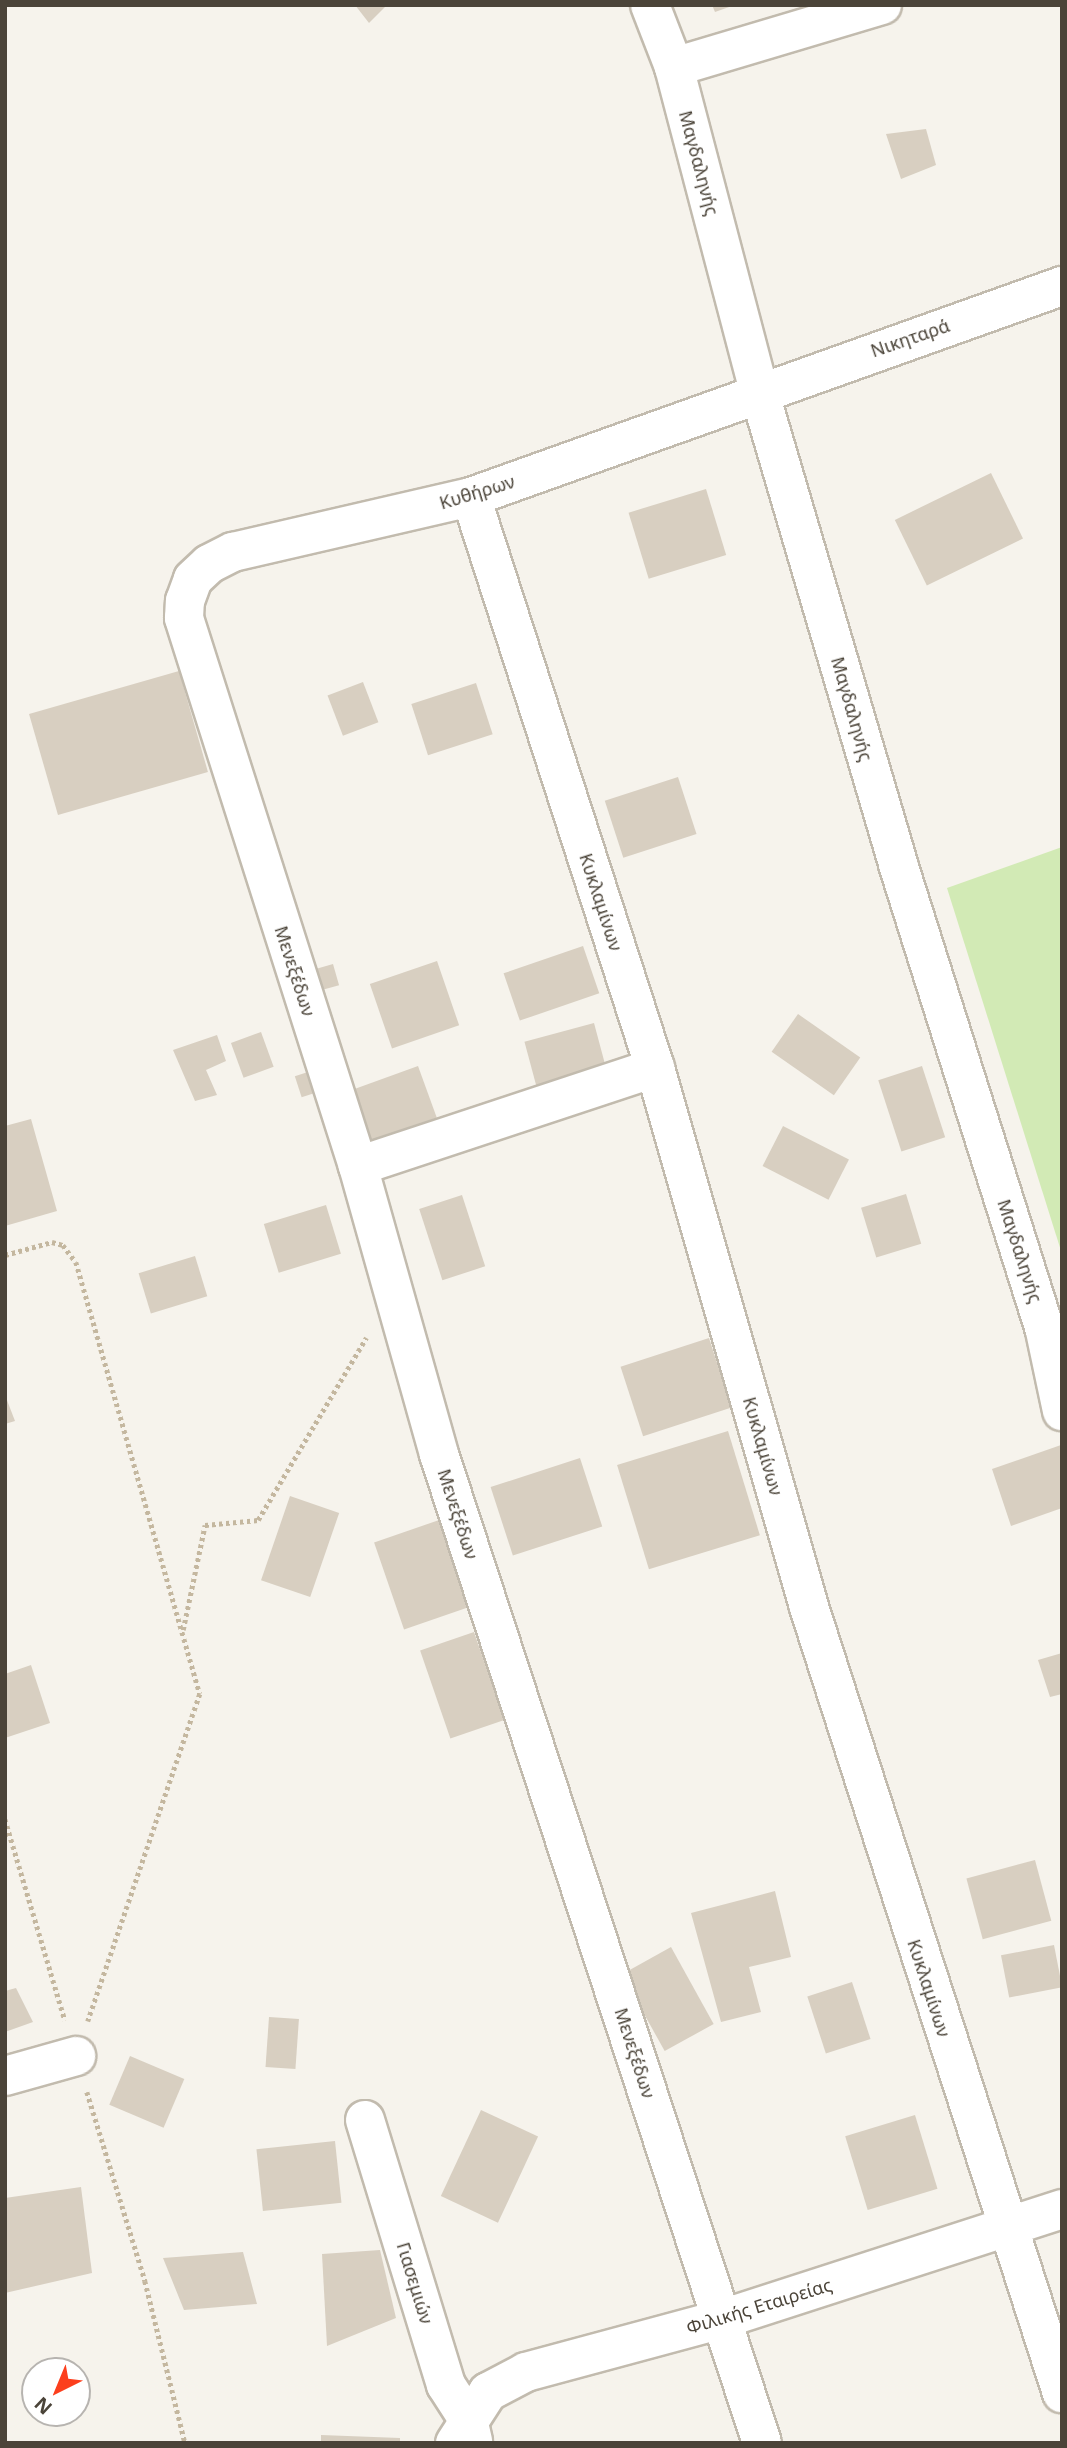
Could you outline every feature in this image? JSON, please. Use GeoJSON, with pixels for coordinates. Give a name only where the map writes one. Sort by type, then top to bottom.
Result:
{"type":"FeatureCollection","features":[{"type":"Feature","properties":{"kind":"street","name":"Μαγδαληνής"},"geometry":{"type":"LineString","coordinates":[[650,5],[674,67],[759,391],[898,864],[1045,1331],[1062,1411]]}},
{"type":"Feature","properties":{"kind":"street"},"geometry":{"type":"LineString","coordinates":[[674,67],[882,5]]}},
{"type":"Feature","properties":{"kind":"street","name":"Νικηταρά"},"geometry":{"type":"LineString","coordinates":[[759,391],[1062,286]]}},
{"type":"Feature","properties":{"kind":"street","name":"Κυθήρων"},"geometry":{"type":"LineString","coordinates":[[193,579],[209,564],[233,552],[471,497],[759,391]]}},
{"type":"Feature","properties":{"kind":"street","name":"Κυκλαμίνων"},"geometry":{"type":"LineString","coordinates":[[471,497],[655,1068],[809,1607],[1005,2227],[1062,2392]]}},
{"type":"Feature","properties":{"kind":"street","name":"Μενεξέδων"},"geometry":{"type":"LineString","coordinates":[[193,579],[184,618],[358,1166],[439,1454],[762,2443]]}},
{"type":"Feature","properties":{"kind":"street"},"geometry":{"type":"LineString","coordinates":[[358,1166],[655,1068]]}},
{"type":"Feature","properties":{"kind":"street"},"geometry":{"type":"LineString","coordinates":[[5,2076],[76,2056]]}},
{"type":"Feature","properties":{"kind":"street","name":"Γιασεμιών"},"geometry":{"type":"LineString","coordinates":[[365,2120],[446,2385],[465,2435]]}},
{"type":"Feature","properties":{"kind":"street","name":"Φιλικής Εταιρείας"},"geometry":{"type":"LineString","coordinates":[[465,2435],[488,2392],[526,2372],[722,2319],[1062,2209]]}},
{"type":"Feature","properties":{"kind":"path"},"geometry":{"type":"LineString","coordinates":[[5,1255],[52,1242],[63,1245],[76,1262],[200,1694],[76,2056]]}},
{"type":"Feature","properties":{"kind":"path"},"geometry":{"type":"LineString","coordinates":[[183,1631],[205,1525],[258,1520],[393,1292]]}},
{"type":"Feature","properties":{"kind":"path"},"geometry":{"type":"LineString","coordinates":[[5,1819],[145,2281],[185,2443]]}},
{"type":"Feature","properties":{"kind":"green space"},"geometry":{"type":"Polygon","coordinates":[[[1062,847],[1062,1254],[947,888],[1062,847]]]}},
{"type":"Feature","properties":{"kind":"building"},"geometry":{"type":"Polygon","coordinates":[[[355,5],[387,5],[369,23],[355,5]]]}},
{"type":"Feature","properties":{"kind":"building"},"geometry":{"type":"Polygon","coordinates":[[[712,5],[732,5],[732,6],[715,12],[712,5]]]}},
{"type":"Feature","properties":{"kind":"building"},"geometry":{"type":"Polygon","coordinates":[[[926,129],[936,165],[901,179],[886,134],[926,129]]]}},
{"type":"Feature","properties":{"kind":"building"},"geometry":{"type":"Polygon","coordinates":[[[991,473],[1023,539],[927,586],[895,520],[991,473]]]}},
{"type":"Feature","properties":{"kind":"building"},"geometry":{"type":"Polygon","coordinates":[[[706,489],[726,555],[649,579],[629,513],[706,489]]]}},
{"type":"Feature","properties":{"kind":"building"},"geometry":{"type":"Polygon","coordinates":[[[179,671],[208,772],[58,815],[29,714],[179,671]]]}},
{"type":"Feature","properties":{"kind":"building"},"geometry":{"type":"Polygon","coordinates":[[[363,682],[378,722],[343,736],[328,696],[363,682]]]}},
{"type":"Feature","properties":{"kind":"building"},"geometry":{"type":"Polygon","coordinates":[[[476,683],[493,734],[428,755],[411,704],[476,683]]]}},
{"type":"Feature","properties":{"kind":"building"},"geometry":{"type":"Polygon","coordinates":[[[678,777],[697,834],[623,858],[605,801],[678,777]]]}},
{"type":"Feature","properties":{"kind":"building"},"geometry":{"type":"Polygon","coordinates":[[[583,946],[599,993],[520,1021],[504,973],[583,946]]]}},
{"type":"Feature","properties":{"kind":"building"},"geometry":{"type":"Polygon","coordinates":[[[437,961],[459,1025],[392,1048],[370,984],[437,961]]]}},
{"type":"Feature","properties":{"kind":"building"},"geometry":{"type":"Polygon","coordinates":[[[333,964],[339,985],[322,990],[316,969],[333,964]]]}},
{"type":"Feature","properties":{"kind":"building"},"geometry":{"type":"Polygon","coordinates":[[[798,1014],[860,1058],[834,1095],[772,1052],[798,1014]]]}},
{"type":"Feature","properties":{"kind":"building"},"geometry":{"type":"Polygon","coordinates":[[[594,1023],[606,1067],[536,1086],[524,1042],[594,1023]]]}},
{"type":"Feature","properties":{"kind":"building"},"geometry":{"type":"Polygon","coordinates":[[[261,1032],[274,1067],[244,1078],[231,1043],[261,1032]]]}},
{"type":"Feature","properties":{"kind":"building"},"geometry":{"type":"Polygon","coordinates":[[[217,1035],[226,1061],[206,1070],[217,1095],[195,1101],[173,1050],[217,1035]]]}},
{"type":"Feature","properties":{"kind":"building"},"geometry":{"type":"Polygon","coordinates":[[[418,1066],[437,1118],[372,1141],[353,1090],[418,1066]]]}},
{"type":"Feature","properties":{"kind":"building"},"geometry":{"type":"Polygon","coordinates":[[[922,1066],[945,1137],[901,1152],[878,1080],[922,1066]]]}},
{"type":"Feature","properties":{"kind":"building"},"geometry":{"type":"Polygon","coordinates":[[[311,1071],[318,1092],[302,1097],[295,1076],[311,1071]]]}},
{"type":"Feature","properties":{"kind":"building"},"geometry":{"type":"Polygon","coordinates":[[[31,1119],[57,1211],[5,1226],[5,1126],[31,1119]]]}},
{"type":"Feature","properties":{"kind":"building"},"geometry":{"type":"Polygon","coordinates":[[[783,1126],[849,1160],[829,1200],[763,1166],[783,1126]]]}},
{"type":"Feature","properties":{"kind":"building"},"geometry":{"type":"Polygon","coordinates":[[[906,1194],[921,1244],[876,1257],[861,1208],[906,1194]]]}},
{"type":"Feature","properties":{"kind":"building"},"geometry":{"type":"Polygon","coordinates":[[[462,1195],[485,1266],[442,1280],[419,1209],[462,1195]]]}},
{"type":"Feature","properties":{"kind":"building"},"geometry":{"type":"Polygon","coordinates":[[[326,1205],[341,1254],[279,1273],[264,1224],[326,1205]]]}},
{"type":"Feature","properties":{"kind":"building"},"geometry":{"type":"Polygon","coordinates":[[[195,1256],[207,1296],[151,1313],[139,1273],[195,1256]]]}},
{"type":"Feature","properties":{"kind":"building"},"geometry":{"type":"Polygon","coordinates":[[[709,1338],[732,1407],[643,1436],[621,1367],[709,1338]]]}},
{"type":"Feature","properties":{"kind":"building"},"geometry":{"type":"Polygon","coordinates":[[[5,1395],[15,1421],[5,1424],[5,1395]]]}},
{"type":"Feature","properties":{"kind":"building"},"geometry":{"type":"Polygon","coordinates":[[[728,1431],[760,1535],[649,1569],[617,1465],[728,1431]]]}},
{"type":"Feature","properties":{"kind":"building"},"geometry":{"type":"Polygon","coordinates":[[[1061,1445],[1062,1508],[1011,1526],[992,1469],[1061,1445]]]}},
{"type":"Feature","properties":{"kind":"building"},"geometry":{"type":"Polygon","coordinates":[[[580,1458],[602,1526],[513,1556],[491,1487],[580,1458]]]}},
{"type":"Feature","properties":{"kind":"building"},"geometry":{"type":"Polygon","coordinates":[[[290,1496],[339,1513],[310,1597],[261,1580],[290,1496]]]}},
{"type":"Feature","properties":{"kind":"building"},"geometry":{"type":"Polygon","coordinates":[[[445,1518],[475,1605],[404,1629],[374,1542],[445,1518]]]}},
{"type":"Feature","properties":{"kind":"building"},"geometry":{"type":"Polygon","coordinates":[[[474,1632],[504,1720],[450,1738],[420,1651],[474,1632]]]}},
{"type":"Feature","properties":{"kind":"building"},"geometry":{"type":"Polygon","coordinates":[[[1062,1653],[1062,1694],[1050,1697],[1038,1660],[1062,1653]]]}},
{"type":"Feature","properties":{"kind":"building"},"geometry":{"type":"Polygon","coordinates":[[[31,1665],[50,1723],[5,1738],[5,1674],[31,1665]]]}},
{"type":"Feature","properties":{"kind":"building"},"geometry":{"type":"Polygon","coordinates":[[[1035,1860],[1051,1921],[983,1939],[966,1878],[1035,1860]]]}},
{"type":"Feature","properties":{"kind":"building"},"geometry":{"type":"Polygon","coordinates":[[[775,1891],[791,1957],[749,1967],[761,2012],[721,2022],[691,1913],[775,1891]]]}},
{"type":"Feature","properties":{"kind":"building"},"geometry":{"type":"Polygon","coordinates":[[[1054,1945],[1062,1987],[1009,1998],[1001,1955],[1054,1945]]]}},
{"type":"Feature","properties":{"kind":"building"},"geometry":{"type":"Polygon","coordinates":[[[671,1947],[714,2024],[665,2051],[622,1974],[671,1947]]]}},
{"type":"Feature","properties":{"kind":"building"},"geometry":{"type":"Polygon","coordinates":[[[852,1982],[871,2039],[826,2054],[807,1997],[852,1982]]]}},
{"type":"Feature","properties":{"kind":"building"},"geometry":{"type":"Polygon","coordinates":[[[16,1988],[33,2022],[5,2032],[5,1991],[16,1988]]]}},
{"type":"Feature","properties":{"kind":"building"},"geometry":{"type":"Polygon","coordinates":[[[269,2017],[299,2019],[295,2069],[266,2067],[269,2017]]]}},
{"type":"Feature","properties":{"kind":"building"},"geometry":{"type":"Polygon","coordinates":[[[130,2056],[184,2079],[164,2128],[109,2105],[130,2056]]]}},
{"type":"Feature","properties":{"kind":"building"},"geometry":{"type":"Polygon","coordinates":[[[481,2110],[538,2137],[498,2223],[441,2196],[481,2110]]]}},
{"type":"Feature","properties":{"kind":"building"},"geometry":{"type":"Polygon","coordinates":[[[915,2115],[938,2189],[868,2210],[845,2136],[915,2115]]]}},
{"type":"Feature","properties":{"kind":"building"},"geometry":{"type":"Polygon","coordinates":[[[335,2141],[341,2203],[263,2211],[256,2149],[335,2141]]]}},
{"type":"Feature","properties":{"kind":"building"},"geometry":{"type":"Polygon","coordinates":[[[81,2187],[92,2273],[5,2293],[5,2198],[81,2187]]]}},
{"type":"Feature","properties":{"kind":"building"},"geometry":{"type":"Polygon","coordinates":[[[380,2250],[396,2318],[327,2346],[322,2254],[380,2250]]]}},
{"type":"Feature","properties":{"kind":"building"},"geometry":{"type":"Polygon","coordinates":[[[243,2252],[257,2304],[184,2310],[163,2258],[243,2252]]]}},
{"type":"Feature","properties":{"kind":"building"},"geometry":{"type":"Polygon","coordinates":[[[321,2435],[400,2438],[400,2443],[321,2443],[321,2435]]]}}]}
